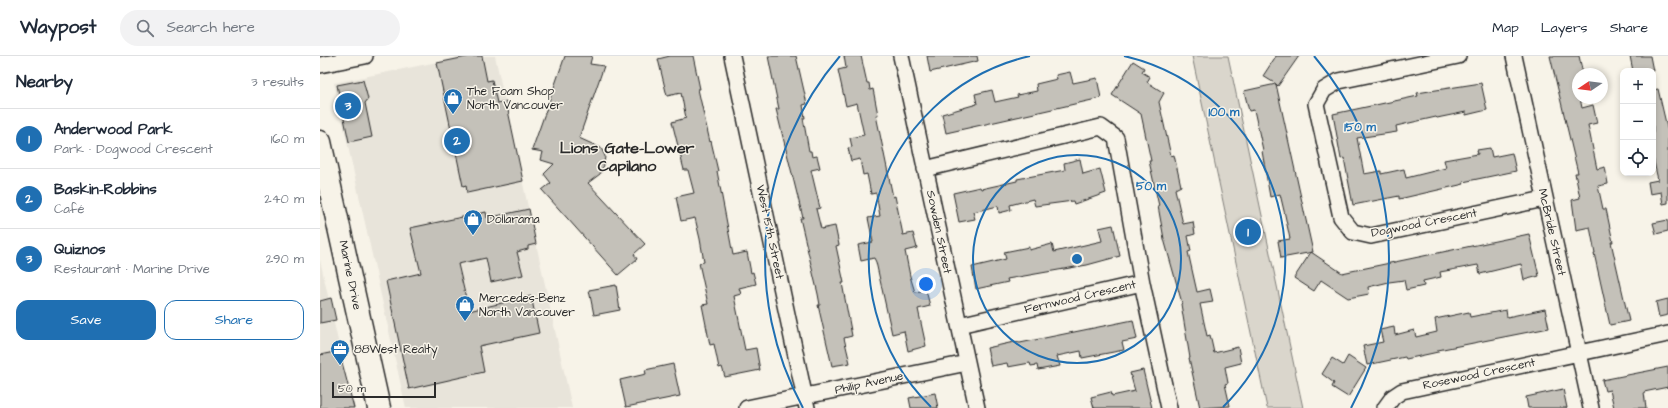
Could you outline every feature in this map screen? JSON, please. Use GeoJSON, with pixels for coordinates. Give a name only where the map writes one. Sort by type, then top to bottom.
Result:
{"type":"FeatureCollection","features":[{"type":"Feature","properties":{"kind":"main road","name":"Marine Drive"},"geometry":{"type":"LineString","coordinates":[[320,142],[379,408]]}},
{"type":"Feature","properties":{"kind":"street"},"geometry":{"type":"LineString","coordinates":[[320,65],[365,56]]}},
{"type":"Feature","properties":{"kind":"street","name":"West 15th Street"},"geometry":{"type":"LineString","coordinates":[[732,56],[806,402]]}},
{"type":"Feature","properties":{"kind":"street","name":"Sowden Street"},"geometry":{"type":"LineString","coordinates":[[901,56],[977,408]]}},
{"type":"Feature","properties":{"kind":"street","name":"Dogwood Crescent"},"geometry":{"type":"LineString","coordinates":[[1458,56],[1339,81],[1324,90],[1316,104],[1341,217],[1353,232],[1371,236],[1544,199]]}},
{"type":"Feature","properties":{"kind":"street","name":"McBride Street"},"geometry":{"type":"LineString","coordinates":[[1514,56],[1544,199],[1580,353],[1591,408]]}},
{"type":"Feature","properties":{"kind":"street","name":"Fernwood Crescent"},"geometry":{"type":"LineString","coordinates":[[925,169],[1101,127],[1116,138],[1142,283],[959,325]]}},
{"type":"Feature","properties":{"kind":"street"},"geometry":{"type":"LineString","coordinates":[[1142,283],[1169,408]]}},
{"type":"Feature","properties":{"kind":"street","name":"Rosewood Crescent"},"geometry":{"type":"LineString","coordinates":[[1385,408],[1393,397],[1402,391],[1668,334]]}},
{"type":"Feature","properties":{"kind":"street","name":"Philip Avenue"},"geometry":{"type":"LineString","coordinates":[[747,408],[806,402],[967,363]]}},
{"type":"Feature","properties":{"kind":"shaded area"},"geometry":{"type":"Polygon","coordinates":[[[467,56],[495,56],[572,408],[406,408],[334,83],[467,56]]]}},
{"type":"Feature","properties":{"kind":"shaded area"},"geometry":{"type":"Polygon","coordinates":[[[1192,56],[1228,56],[1303,408],[1267,408],[1192,56]]]}},
{"type":"Feature","properties":{"kind":"shaded area"},"geometry":{"type":"Polygon","coordinates":[[[320,260],[353,408],[320,408],[320,260]]]}},
{"type":"Feature","properties":{"kind":"building"},"geometry":{"type":"Polygon","coordinates":[[[471,56],[482,56],[487,81],[492,80],[497,103],[506,101],[523,181],[467,193],[466,185],[463,186],[437,63],[471,56]]]}},
{"type":"Feature","properties":{"kind":"building"},"geometry":{"type":"Polygon","coordinates":[[[565,56],[592,56],[590,64],[604,66],[579,138],[601,148],[605,156],[604,165],[600,174],[588,183],[645,244],[634,254],[637,259],[618,275],[542,190],[551,183],[544,174],[554,164],[541,160],[543,152],[532,150],[565,56]]]}},
{"type":"Feature","properties":{"kind":"building"},"geometry":{"type":"Polygon","coordinates":[[[670,56],[693,56],[700,89],[698,89],[718,171],[733,255],[747,252],[751,273],[753,272],[756,284],[739,288],[741,294],[734,296],[745,350],[756,348],[760,370],[725,377],[722,367],[719,368],[714,344],[710,345],[702,305],[708,304],[699,263],[704,262],[700,239],[695,218],[681,221],[676,197],[694,193],[688,170],[684,170],[672,122],[686,118],[681,93],[667,96],[658,59],[670,56]]]}},
{"type":"Feature","properties":{"kind":"building"},"geometry":{"type":"Polygon","coordinates":[[[768,56],[796,56],[807,104],[803,105],[805,118],[803,118],[809,151],[811,151],[812,157],[817,156],[820,168],[811,170],[820,208],[816,209],[821,229],[835,226],[839,245],[836,246],[844,283],[842,283],[852,336],[844,338],[850,363],[832,366],[818,305],[820,305],[818,294],[800,218],[803,218],[776,109],[779,109],[768,56]]]}},
{"type":"Feature","properties":{"kind":"building"},"geometry":{"type":"Polygon","coordinates":[[[844,56],[861,56],[867,83],[869,83],[870,90],[873,89],[878,115],[876,115],[893,197],[895,196],[903,235],[913,233],[917,248],[905,251],[910,276],[915,292],[926,290],[930,306],[918,309],[926,346],[908,351],[904,331],[892,334],[874,258],[861,261],[858,245],[873,242],[868,218],[880,216],[876,193],[871,194],[867,174],[863,175],[860,159],[851,161],[848,148],[852,147],[850,138],[864,135],[857,103],[846,106],[838,70],[846,68],[844,56]]]}},
{"type":"Feature","properties":{"kind":"building"},"geometry":{"type":"Polygon","coordinates":[[[927,56],[977,56],[978,61],[930,72],[927,56]]]}},
{"type":"Feature","properties":{"kind":"building"},"geometry":{"type":"Polygon","coordinates":[[[1276,56],[1299,56],[1278,86],[1263,76],[1276,56]]]}},
{"type":"Feature","properties":{"kind":"building"},"geometry":{"type":"Polygon","coordinates":[[[1550,56],[1579,56],[1582,68],[1572,68],[1572,104],[1581,104],[1582,108],[1593,105],[1597,123],[1588,125],[1597,169],[1605,167],[1608,184],[1598,186],[1603,209],[1606,209],[1613,242],[1611,242],[1629,321],[1610,325],[1594,253],[1590,227],[1576,230],[1572,200],[1580,198],[1575,173],[1578,173],[1550,56]]]}},
{"type":"Feature","properties":{"kind":"building"},"geometry":{"type":"Polygon","coordinates":[[[1630,56],[1650,56],[1652,68],[1632,68],[1630,56]]]}},
{"type":"Feature","properties":{"kind":"building"},"geometry":{"type":"Polygon","coordinates":[[[1133,61],[1144,68],[1142,72],[1150,77],[1147,82],[1164,93],[1159,102],[1171,156],[1174,155],[1181,186],[1175,189],[1183,224],[1193,222],[1195,234],[1188,236],[1191,251],[1188,252],[1197,292],[1210,289],[1213,302],[1200,304],[1207,336],[1210,335],[1214,353],[1238,347],[1241,363],[1225,367],[1228,383],[1225,384],[1230,406],[1200,408],[1189,358],[1182,303],[1164,239],[1159,206],[1149,161],[1151,161],[1141,114],[1112,95],[1133,61]]]}},
{"type":"Feature","properties":{"kind":"building"},"geometry":{"type":"Polygon","coordinates":[[[1070,72],[1073,83],[1097,78],[1101,98],[946,133],[942,114],[977,104],[975,94],[992,90],[995,102],[1018,97],[1017,95],[1037,91],[1036,84],[1057,79],[1056,75],[1070,72]]]}},
{"type":"Feature","properties":{"kind":"building"},"geometry":{"type":"Polygon","coordinates":[[[363,80],[368,99],[365,103],[372,137],[349,142],[337,85],[363,80]]]}},
{"type":"Feature","properties":{"kind":"building"},"geometry":{"type":"Polygon","coordinates":[[[1481,83],[1487,110],[1466,115],[1466,112],[1436,117],[1396,126],[1397,132],[1357,138],[1364,174],[1381,171],[1381,174],[1404,169],[1406,178],[1446,168],[1444,160],[1478,154],[1477,150],[1490,148],[1492,157],[1512,153],[1516,171],[1463,182],[1464,184],[1399,199],[1399,196],[1353,205],[1344,158],[1341,159],[1333,114],[1418,96],[1417,93],[1481,83]]]}},
{"type":"Feature","properties":{"kind":"building"},"geometry":{"type":"Polygon","coordinates":[[[1276,84],[1313,252],[1281,258],[1278,241],[1290,239],[1285,215],[1280,194],[1270,197],[1263,150],[1254,110],[1249,111],[1244,91],[1276,84]]]}},
{"type":"Feature","properties":{"kind":"building"},"geometry":{"type":"Polygon","coordinates":[[[1656,89],[1658,89],[1668,132],[1668,203],[1663,204],[1661,192],[1650,194],[1648,182],[1658,180],[1656,171],[1656,89]]]}},
{"type":"Feature","properties":{"kind":"building"},"geometry":{"type":"Polygon","coordinates":[[[1080,159],[1083,174],[1100,169],[1106,193],[1074,204],[1073,201],[1035,206],[1033,199],[1010,205],[1011,210],[999,213],[998,206],[973,212],[975,219],[959,222],[953,193],[980,187],[981,189],[1017,181],[1017,179],[1065,170],[1064,163],[1080,159]]]}},
{"type":"Feature","properties":{"kind":"building","name":"Mercedes-Benz North Vancouver"},"geometry":{"type":"Polygon","coordinates":[[[529,209],[536,244],[528,246],[528,249],[517,252],[523,275],[491,282],[486,258],[458,264],[469,311],[531,296],[539,333],[479,346],[484,372],[409,389],[386,281],[421,273],[410,228],[486,212],[487,218],[529,209]]]}},
{"type":"Feature","properties":{"kind":"building"},"geometry":{"type":"Polygon","coordinates":[[[1668,220],[1668,231],[1656,234],[1653,223],[1668,220]]]}},
{"type":"Feature","properties":{"kind":"building"},"geometry":{"type":"Polygon","coordinates":[[[1113,225],[1120,256],[1087,265],[1007,279],[1008,282],[976,289],[972,267],[1006,259],[1004,252],[1029,247],[1029,250],[1052,244],[1054,252],[1102,241],[1099,228],[1113,225]]]}},
{"type":"Feature","properties":{"kind":"building"},"geometry":{"type":"Polygon","coordinates":[[[1529,234],[1539,276],[1524,280],[1521,264],[1480,274],[1478,265],[1440,272],[1441,277],[1423,281],[1424,286],[1406,290],[1404,280],[1389,282],[1368,287],[1369,294],[1348,298],[1321,280],[1314,291],[1294,278],[1311,252],[1342,273],[1529,234]]]}},
{"type":"Feature","properties":{"kind":"building"},"geometry":{"type":"Polygon","coordinates":[[[616,285],[620,310],[594,315],[589,290],[616,285]]]}},
{"type":"Feature","properties":{"kind":"building"},"geometry":{"type":"Polygon","coordinates":[[[331,298],[336,320],[320,323],[320,301],[331,298]]]}},
{"type":"Feature","properties":{"kind":"building"},"geometry":{"type":"Polygon","coordinates":[[[1668,299],[1668,315],[1659,317],[1656,302],[1668,299]]]}},
{"type":"Feature","properties":{"kind":"building"},"geometry":{"type":"Polygon","coordinates":[[[1545,309],[1549,328],[1438,350],[1438,352],[1406,359],[1405,357],[1367,365],[1363,346],[1383,342],[1380,330],[1394,327],[1395,335],[1414,330],[1416,337],[1437,332],[1435,319],[1469,312],[1470,317],[1506,310],[1507,317],[1545,309]]]}},
{"type":"Feature","properties":{"kind":"building"},"geometry":{"type":"Polygon","coordinates":[[[1133,320],[1137,339],[1122,342],[1124,350],[1082,358],[1081,351],[1057,356],[1060,366],[1038,370],[1037,365],[1031,366],[1030,363],[1008,367],[1007,363],[991,366],[987,348],[1014,342],[1020,343],[1133,320]]]}},
{"type":"Feature","properties":{"kind":"building"},"geometry":{"type":"Polygon","coordinates":[[[339,351],[354,408],[320,408],[320,355],[339,351]]]}},
{"type":"Feature","properties":{"kind":"building"},"geometry":{"type":"Polygon","coordinates":[[[1348,356],[1366,368],[1348,397],[1332,387],[1334,383],[1322,374],[1332,358],[1343,365],[1348,356]]]}},
{"type":"Feature","properties":{"kind":"building"},"geometry":{"type":"Polygon","coordinates":[[[673,364],[680,396],[626,407],[620,380],[646,374],[645,370],[673,364]]]}},
{"type":"Feature","properties":{"kind":"building"},"geometry":{"type":"Polygon","coordinates":[[[1668,367],[1668,387],[1644,392],[1646,408],[1614,408],[1610,390],[1605,391],[1602,380],[1668,367]]]}},
{"type":"Feature","properties":{"kind":"building"},"geometry":{"type":"Polygon","coordinates":[[[1143,370],[1152,408],[1094,408],[1091,397],[1111,392],[1112,396],[1135,391],[1130,373],[1143,370]]]}},
{"type":"Feature","properties":{"kind":"building"},"geometry":{"type":"Polygon","coordinates":[[[1563,389],[1567,408],[1528,408],[1526,397],[1563,389]]]}},
{"type":"Feature","properties":{"kind":"building"},"geometry":{"type":"Polygon","coordinates":[[[935,393],[938,408],[911,408],[909,398],[935,393]]]}},
{"type":"Feature","properties":{"kind":"place","name":"Quiznos"},"geometry":{"type":"Point","coordinates":[348,106]}},
{"type":"Feature","properties":{"kind":"place","name":"The Foam Shop North Vancouver"},"geometry":{"type":"Point","coordinates":[453,115]}},
{"type":"Feature","properties":{"kind":"place","name":"Baskin-Robbins"},"geometry":{"type":"Point","coordinates":[457,141]}},
{"type":"Feature","properties":{"kind":"place","name":"Anderwood Park"},"geometry":{"type":"Point","coordinates":[1248,232]}},
{"type":"Feature","properties":{"kind":"place","name":"Dollarama"},"geometry":{"type":"Point","coordinates":[473,236]}},
{"type":"Feature","properties":{"kind":"place","name":"Mercedes-Benz North Vancouver"},"geometry":{"type":"Point","coordinates":[465,322]}},
{"type":"Feature","properties":{"kind":"place","name":"88West Realty"},"geometry":{"type":"Point","coordinates":[340,366]}},
{"type":"Feature","properties":{"kind":"district","name":"Lions Gate-Lower Capilano"},"geometry":{"type":"Point","coordinates":[627,157]}}]}
